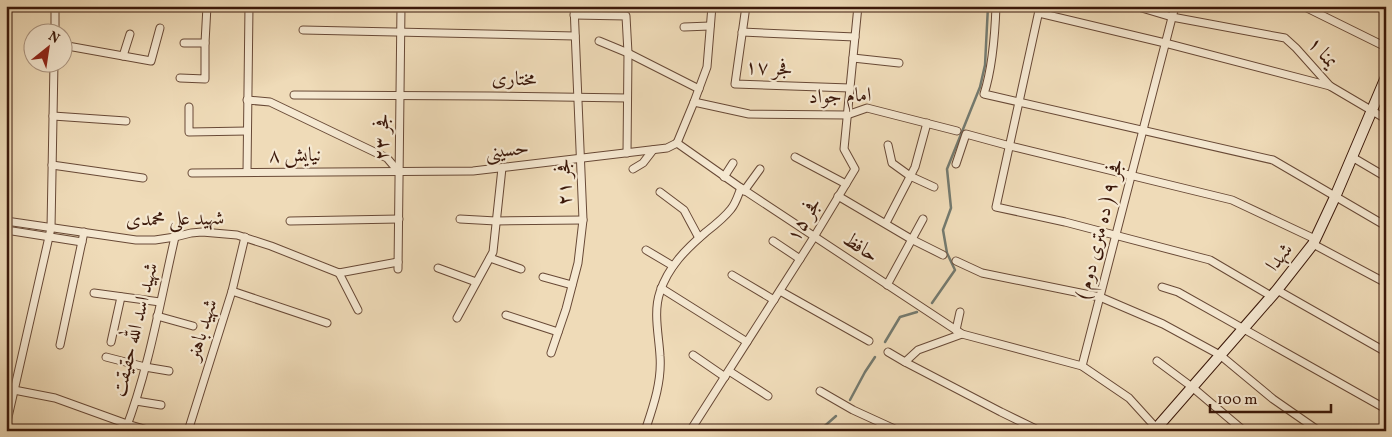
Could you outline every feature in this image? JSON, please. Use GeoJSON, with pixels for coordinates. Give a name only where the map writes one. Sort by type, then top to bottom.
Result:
{"type":"FeatureCollection","features":[{"type":"Feature","properties":{"kind":"main road","name":"شهدا"},"geometry":{"type":"LineString","coordinates":[[1157,430],[1274,293],[1314,242],[1386,77]]}},
{"type":"Feature","properties":{"kind":"street"},"geometry":{"type":"LineString","coordinates":[[55,6],[55,22]]}},
{"type":"Feature","properties":{"kind":"street"},"geometry":{"type":"LineString","coordinates":[[180,78],[205,79],[207,6]]}},
{"type":"Feature","properties":{"kind":"street"},"geometry":{"type":"LineString","coordinates":[[247,172],[249,6]]}},
{"type":"Feature","properties":{"kind":"street","name":"فجر ۲۳"},"geometry":{"type":"LineString","coordinates":[[339,273],[398,266],[401,6]]}},
{"type":"Feature","properties":{"kind":"street","name":"فجر ۲۱"},"geometry":{"type":"LineString","coordinates":[[551,353],[578,263],[583,220],[574,6]]}},
{"type":"Feature","properties":{"kind":"street"},"geometry":{"type":"LineString","coordinates":[[677,143],[706,67],[712,6]]}},
{"type":"Feature","properties":{"kind":"street","name":"فجر ۱۷"},"geometry":{"type":"LineString","coordinates":[[746,6],[735,84],[850,88]]}},
{"type":"Feature","properties":{"kind":"street","name":"فجر ۱۵"},"geometry":{"type":"LineString","coordinates":[[695,429],[727,374],[855,169],[844,149],[858,6]]}},
{"type":"Feature","properties":{"kind":"street"},"geometry":{"type":"LineString","coordinates":[[996,6],[996,26],[990,76],[984,94],[1273,160],[1386,226]]}},
{"type":"Feature","properties":{"kind":"street","name":"یمنا ۱"},"geometry":{"type":"LineString","coordinates":[[1135,6],[1172,17],[1285,38],[1330,86]]}},
{"type":"Feature","properties":{"kind":"street","name":"فجر ۹ ( ده متری دوم )"},"geometry":{"type":"LineString","coordinates":[[1082,366],[1175,6]]}},
{"type":"Feature","properties":{"kind":"street"},"geometry":{"type":"LineString","coordinates":[[1303,6],[1386,47]]}},
{"type":"Feature","properties":{"kind":"street"},"geometry":{"type":"LineString","coordinates":[[1386,119],[1330,86],[1040,9],[996,207],[1065,222],[1210,260],[1386,352]]}},
{"type":"Feature","properties":{"kind":"street"},"geometry":{"type":"LineString","coordinates":[[574,15],[626,16],[628,53],[627,153]]}},
{"type":"Feature","properties":{"kind":"street"},"geometry":{"type":"LineString","coordinates":[[684,27],[710,26]]}},
{"type":"Feature","properties":{"kind":"street"},"geometry":{"type":"LineString","coordinates":[[72,47],[151,61],[160,28]]}},
{"type":"Feature","properties":{"kind":"street"},"geometry":{"type":"LineString","coordinates":[[303,30],[575,36]]}},
{"type":"Feature","properties":{"kind":"street"},"geometry":{"type":"LineString","coordinates":[[742,32],[855,37]]}},
{"type":"Feature","properties":{"kind":"street"},"geometry":{"type":"LineString","coordinates":[[123,56],[130,34]]}},
{"type":"Feature","properties":{"kind":"street"},"geometry":{"type":"LineString","coordinates":[[599,41],[699,88]]}},
{"type":"Feature","properties":{"kind":"street"},"geometry":{"type":"LineString","coordinates":[[184,43],[205,43]]}},
{"type":"Feature","properties":{"kind":"street"},"geometry":{"type":"LineString","coordinates":[[853,58],[899,63]]}},
{"type":"Feature","properties":{"kind":"street"},"geometry":{"type":"LineString","coordinates":[[6,426],[50,228],[54,72]]}},
{"type":"Feature","properties":{"kind":"street","name":"مختاری"},"geometry":{"type":"LineString","coordinates":[[294,95],[627,98]]}},
{"type":"Feature","properties":{"kind":"street"},"geometry":{"type":"LineString","coordinates":[[247,100],[270,102],[387,158],[399,172]]}},
{"type":"Feature","properties":{"kind":"street","name":"امام جواد"},"geometry":{"type":"LineString","coordinates":[[694,102],[749,114],[847,116],[867,108],[956,131]]}},
{"type":"Feature","properties":{"kind":"street"},"geometry":{"type":"LineString","coordinates":[[189,107],[189,132],[247,131]]}},
{"type":"Feature","properties":{"kind":"street"},"geometry":{"type":"LineString","coordinates":[[53,116],[126,121]]}},
{"type":"Feature","properties":{"kind":"street"},"geometry":{"type":"LineString","coordinates":[[886,223],[915,167],[927,123]]}},
{"type":"Feature","properties":{"kind":"street"},"geometry":{"type":"LineString","coordinates":[[956,164],[966,134],[1232,200],[1314,242],[1386,283]]}},
{"type":"Feature","properties":{"kind":"street","name":"حسینی"},"geometry":{"type":"LineString","coordinates":[[399,172],[473,171],[502,168],[653,150],[667,148],[677,143]]}},
{"type":"Feature","properties":{"kind":"street","name":"حافظ"},"geometry":{"type":"LineString","coordinates":[[677,143],[724,177],[959,332],[1082,366]]}},
{"type":"Feature","properties":{"kind":"street"},"geometry":{"type":"LineString","coordinates":[[888,145],[892,163],[910,176],[934,186]]}},
{"type":"Feature","properties":{"kind":"street"},"geometry":{"type":"LineString","coordinates":[[633,170],[643,163],[653,150]]}},
{"type":"Feature","properties":{"kind":"street"},"geometry":{"type":"LineString","coordinates":[[795,157],[846,184]]}},
{"type":"Feature","properties":{"kind":"street"},"geometry":{"type":"LineString","coordinates":[[1352,157],[1386,177]]}},
{"type":"Feature","properties":{"kind":"street"},"geometry":{"type":"LineString","coordinates":[[724,177],[733,163]]}},
{"type":"Feature","properties":{"kind":"street"},"geometry":{"type":"LineString","coordinates":[[52,165],[143,178]]}},
{"type":"Feature","properties":{"kind":"street"},"geometry":{"type":"LineString","coordinates":[[457,318],[493,252],[502,168]]}},
{"type":"Feature","properties":{"kind":"street"},"geometry":{"type":"LineString","coordinates":[[645,431],[654,405],[659,379],[660,358],[657,312],[661,288],[668,273],[681,255],[723,218],[733,207],[743,189],[760,169]]}},
{"type":"Feature","properties":{"kind":"street","name":"نیایش ۸"},"geometry":{"type":"LineString","coordinates":[[192,173],[399,172]]}},
{"type":"Feature","properties":{"kind":"street"},"geometry":{"type":"LineString","coordinates":[[660,192],[684,210],[699,238]]}},
{"type":"Feature","properties":{"kind":"street"},"geometry":{"type":"LineString","coordinates":[[838,196],[911,239],[943,255]]}},
{"type":"Feature","properties":{"kind":"street"},"geometry":{"type":"LineString","coordinates":[[460,219],[496,221],[583,220]]}},
{"type":"Feature","properties":{"kind":"street"},"geometry":{"type":"LineString","coordinates":[[887,285],[922,219]]}},
{"type":"Feature","properties":{"kind":"street"},"geometry":{"type":"LineString","coordinates":[[290,221],[398,220]]}},
{"type":"Feature","properties":{"kind":"street"},"geometry":{"type":"LineString","coordinates":[[6,239],[9,221]]}},
{"type":"Feature","properties":{"kind":"street","name":"شهید علی محمدی"},"geometry":{"type":"LineString","coordinates":[[9,221],[136,240],[155,240],[202,232],[245,237],[339,273]]}},
{"type":"Feature","properties":{"kind":"street"},"geometry":{"type":"LineString","coordinates":[[7,230],[82,242]]}},
{"type":"Feature","properties":{"kind":"street"},"geometry":{"type":"LineString","coordinates":[[60,345],[84,232]]}},
{"type":"Feature","properties":{"kind":"street","name":"شهید اسد الله حقیقت"},"geometry":{"type":"LineString","coordinates":[[126,427],[146,367],[175,237]]}},
{"type":"Feature","properties":{"kind":"street","name":"شهید باهنر"},"geometry":{"type":"LineString","coordinates":[[188,431],[232,291],[245,237]]}},
{"type":"Feature","properties":{"kind":"street"},"geometry":{"type":"LineString","coordinates":[[773,241],[800,259]]}},
{"type":"Feature","properties":{"kind":"street"},"geometry":{"type":"LineString","coordinates":[[646,250],[673,266]]}},
{"type":"Feature","properties":{"kind":"street"},"geometry":{"type":"LineString","coordinates":[[490,258],[521,269]]}},
{"type":"Feature","properties":{"kind":"street"},"geometry":{"type":"LineString","coordinates":[[956,261],[982,273],[1100,297],[1163,324],[1220,355],[1272,399],[1315,430]]}},
{"type":"Feature","properties":{"kind":"street"},"geometry":{"type":"LineString","coordinates":[[438,268],[476,282]]}},
{"type":"Feature","properties":{"kind":"street"},"geometry":{"type":"LineString","coordinates":[[339,273],[358,310]]}},
{"type":"Feature","properties":{"kind":"street"},"geometry":{"type":"LineString","coordinates":[[732,275],[774,300]]}},
{"type":"Feature","properties":{"kind":"street"},"geometry":{"type":"LineString","coordinates":[[543,277],[572,285]]}},
{"type":"Feature","properties":{"kind":"street"},"geometry":{"type":"LineString","coordinates":[[1162,287],[1178,292],[1386,409]]}},
{"type":"Feature","properties":{"kind":"street"},"geometry":{"type":"LineString","coordinates":[[661,288],[747,342]]}},
{"type":"Feature","properties":{"kind":"street"},"geometry":{"type":"LineString","coordinates":[[232,291],[327,323]]}},
{"type":"Feature","properties":{"kind":"street"},"geometry":{"type":"LineString","coordinates":[[780,291],[869,341]]}},
{"type":"Feature","properties":{"kind":"street"},"geometry":{"type":"LineString","coordinates":[[94,294],[160,302]]}},
{"type":"Feature","properties":{"kind":"street"},"geometry":{"type":"LineString","coordinates":[[111,342],[121,297]]}},
{"type":"Feature","properties":{"kind":"street"},"geometry":{"type":"LineString","coordinates":[[905,362],[918,350],[959,332],[960,312]]}},
{"type":"Feature","properties":{"kind":"street"},"geometry":{"type":"LineString","coordinates":[[506,315],[558,332]]}},
{"type":"Feature","properties":{"kind":"street"},"geometry":{"type":"LineString","coordinates":[[157,316],[193,326]]}},
{"type":"Feature","properties":{"kind":"street"},"geometry":{"type":"LineString","coordinates":[[888,352],[1040,431]]}},
{"type":"Feature","properties":{"kind":"street"},"geometry":{"type":"LineString","coordinates":[[693,355],[768,396]]}},
{"type":"Feature","properties":{"kind":"street"},"geometry":{"type":"LineString","coordinates":[[106,357],[169,371]]}},
{"type":"Feature","properties":{"kind":"street"},"geometry":{"type":"LineString","coordinates":[[1157,361],[1192,387],[1244,431]]}},
{"type":"Feature","properties":{"kind":"street"},"geometry":{"type":"LineString","coordinates":[[1082,366],[1129,398],[1157,430]]}},
{"type":"Feature","properties":{"kind":"street"},"geometry":{"type":"LineString","coordinates":[[14,390],[55,398],[126,427],[151,431]]}},
{"type":"Feature","properties":{"kind":"street"},"geometry":{"type":"LineString","coordinates":[[820,391],[853,410],[899,431]]}},
{"type":"Feature","properties":{"kind":"street"},"geometry":{"type":"LineString","coordinates":[[136,401],[160,405]]}},
{"type":"Feature","properties":{"kind":"waterway"},"geometry":{"type":"LineString","coordinates":[[932,303],[955,270],[947,253],[943,230],[951,208],[947,169],[980,87],[985,65],[988,6]]}},
{"type":"Feature","properties":{"kind":"waterway"},"geometry":{"type":"LineString","coordinates":[[885,342],[900,317],[917,312]]}},
{"type":"Feature","properties":{"kind":"waterway"},"geometry":{"type":"LineString","coordinates":[[850,400],[875,357]]}},
{"type":"Feature","properties":{"kind":"waterway"},"geometry":{"type":"LineString","coordinates":[[819,431],[836,416]]}}]}
